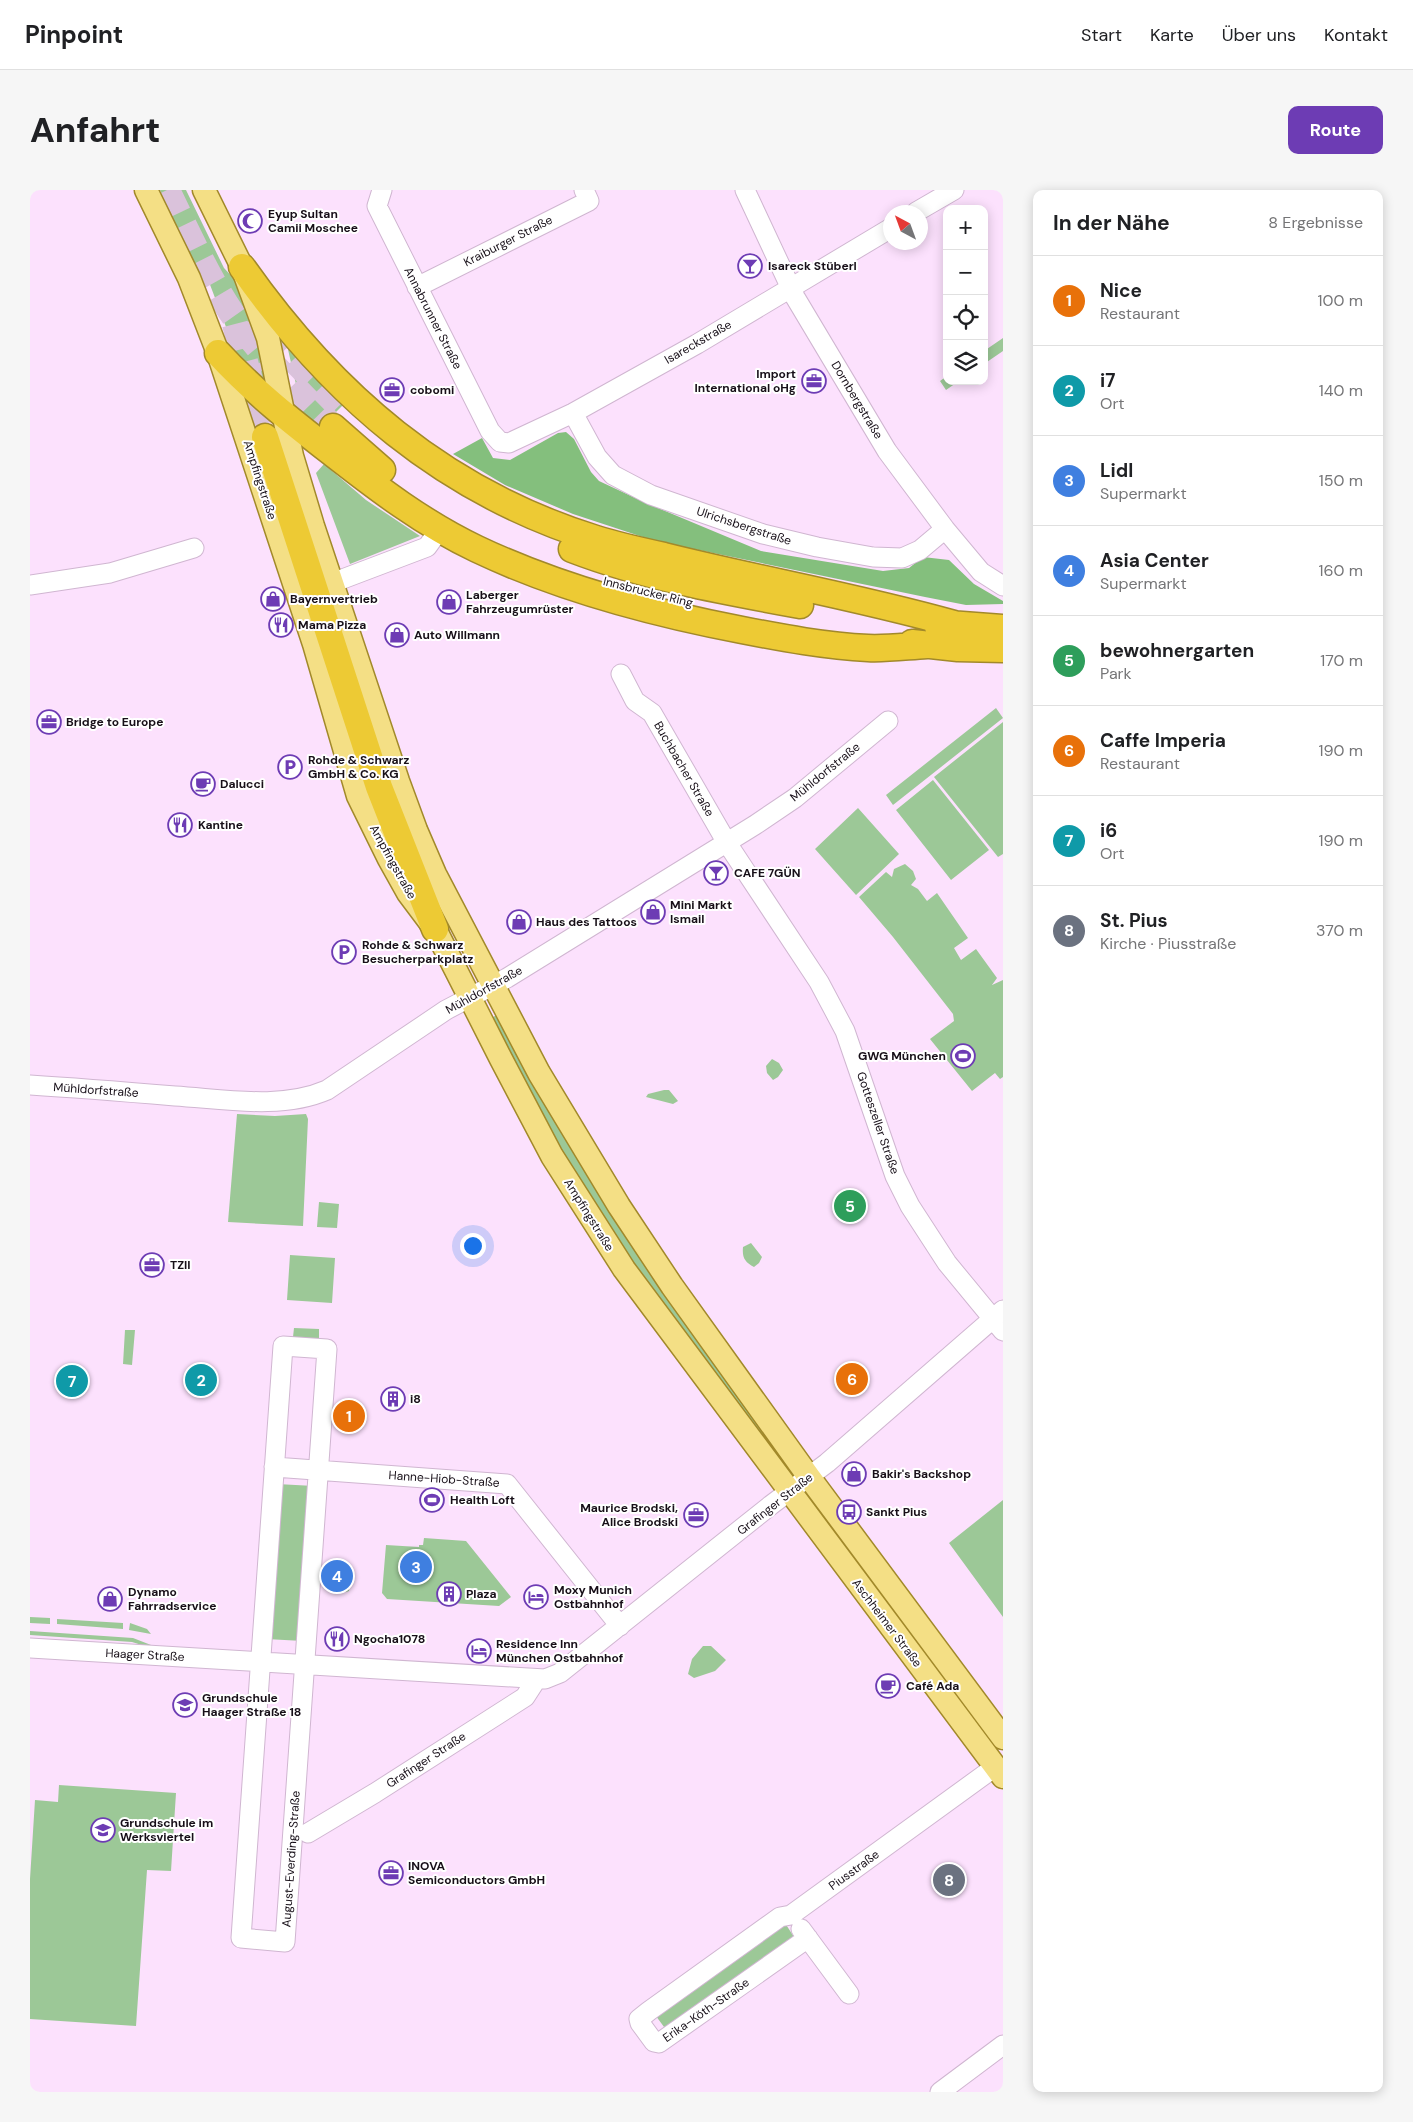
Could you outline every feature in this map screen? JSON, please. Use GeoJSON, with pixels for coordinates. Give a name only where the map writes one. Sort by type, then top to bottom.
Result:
{"type":"FeatureCollection","features":[{"type":"Feature","properties":{"kind":"highway"},"geometry":{"type":"LineString","coordinates":[[242,267],[266,301],[311,355],[357,402],[419,452],[460,479],[516,509],[596,539],[706,567],[907,611],[954,624]]}},
{"type":"Feature","properties":{"kind":"highway"},"geometry":{"type":"LineString","coordinates":[[218,353],[244,382],[381,490],[433,538],[477,549],[570,585],[681,618],[779,637],[868,648],[927,645]]}},
{"type":"Feature","properties":{"kind":"highway","name":"Innsbrucker Ring"},"geometry":{"type":"LineString","coordinates":[[1003,628],[898,620],[834,611],[731,593],[628,568],[507,524],[456,496],[385,447],[339,420],[382,470],[445,513],[486,536],[570,572],[628,588],[749,616],[927,645],[1003,649]]}},
{"type":"Feature","properties":{"kind":"highway"},"geometry":{"type":"LineString","coordinates":[[265,437],[376,778],[435,929]]}},
{"type":"Feature","properties":{"kind":"main road","name":"Ampfingstraße"},"geometry":{"type":"LineString","coordinates":[[146,190],[189,278],[218,353],[309,628],[358,796],[408,893],[435,929],[500,1059],[552,1156],[624,1269],[789,1493]]}},
{"type":"Feature","properties":{"kind":"main road"},"geometry":{"type":"LineString","coordinates":[[204,190],[242,267],[268,338],[292,456],[332,583],[416,830],[435,874],[539,1073],[618,1206],[672,1286],[809,1477]]}},
{"type":"Feature","properties":{"kind":"main road","name":"Aschheimer Straße"},"geometry":{"type":"LineString","coordinates":[[809,1477],[1001,1733]]}},
{"type":"Feature","properties":{"kind":"main road","name":"Aschheimer Straße"},"geometry":{"type":"LineString","coordinates":[[789,1493],[999,1772]]}},
{"type":"Feature","properties":{"kind":"street","name":"Annabrunner Straße"},"geometry":{"type":"LineString","coordinates":[[382,190],[377,206],[490,431],[500,442]]}},
{"type":"Feature","properties":{"kind":"street","name":"Kraiburger Straße"},"geometry":{"type":"LineString","coordinates":[[417,287],[589,201],[584,190]]}},
{"type":"Feature","properties":{"kind":"street","name":"Dornbergstraße"},"geometry":{"type":"LineString","coordinates":[[746,190],[790,287],[887,451],[981,572],[1003,586]]}},
{"type":"Feature","properties":{"kind":"street"},"geometry":{"type":"LineString","coordinates":[[928,205],[954,190]]}},
{"type":"Feature","properties":{"kind":"street","name":"Isareckstraße"},"geometry":{"type":"LineString","coordinates":[[500,442],[509,443],[518,440],[573,413],[697,344],[883,232]]}},
{"type":"Feature","properties":{"kind":"street","name":"Ulrichsbergstraße"},"geometry":{"type":"LineString","coordinates":[[573,413],[598,457],[613,475],[651,495],[763,534],[863,555],[902,558],[920,550],[946,529]]}},
{"type":"Feature","properties":{"kind":"street"},"geometry":{"type":"LineString","coordinates":[[332,583],[433,538]]}},
{"type":"Feature","properties":{"kind":"street"},"geometry":{"type":"LineString","coordinates":[[30,585],[110,573],[194,548]]}},
{"type":"Feature","properties":{"kind":"street","name":"Buchbacher Straße"},"geometry":{"type":"LineString","coordinates":[[621,674],[635,701],[652,713],[727,843]]}},
{"type":"Feature","properties":{"kind":"street","name":"Mühldorfstraße"},"geometry":{"type":"LineString","coordinates":[[30,1085],[226,1099],[298,1099],[327,1090],[446,1010],[493,985],[727,843],[795,798],[888,721]]}},
{"type":"Feature","properties":{"kind":"street","name":"Gotteszeller Straße"},"geometry":{"type":"LineString","coordinates":[[727,843],[819,982],[845,1031],[895,1176],[910,1206],[946,1263],[1000,1320]]}},
{"type":"Feature","properties":{"kind":"street","name":"Grafinger Straße"},"geometry":{"type":"LineString","coordinates":[[304,1666],[546,1680],[560,1673],[789,1493],[1000,1320]]}},
{"type":"Feature","properties":{"kind":"street","name":"August-Everding-Straße"},"geometry":{"type":"LineString","coordinates":[[283,1346],[327,1349],[319,1469],[285,1942],[241,1938],[283,1346]]}},
{"type":"Feature","properties":{"kind":"street"},"geometry":{"type":"LineString","coordinates":[[274,1467],[319,1469]]}},
{"type":"Feature","properties":{"kind":"street","name":"Hanne-Hiob-Straße"},"geometry":{"type":"LineString","coordinates":[[319,1469],[507,1484],[620,1626]]}},
{"type":"Feature","properties":{"kind":"street","name":"Haager Straße"},"geometry":{"type":"LineString","coordinates":[[30,1648],[260,1662]]}},
{"type":"Feature","properties":{"kind":"street"},"geometry":{"type":"LineString","coordinates":[[260,1662],[304,1666]]}},
{"type":"Feature","properties":{"kind":"street","name":"Grafinger Straße"},"geometry":{"type":"LineString","coordinates":[[308,1833],[375,1794],[525,1697],[536,1680]]}},
{"type":"Feature","properties":{"kind":"street"},"geometry":{"type":"LineString","coordinates":[[977,1742],[1001,1733]]}},
{"type":"Feature","properties":{"kind":"street","name":"Piusstraße"},"geometry":{"type":"LineString","coordinates":[[791,1916],[999,1772]]}},
{"type":"Feature","properties":{"kind":"street"},"geometry":{"type":"LineString","coordinates":[[791,1916],[849,1994]]}},
{"type":"Feature","properties":{"kind":"street","name":"Erika-Köth-Straße"},"geometry":{"type":"LineString","coordinates":[[791,1916],[780,1917],[642,2016],[639,2019],[640,2023],[654,2042],[659,2043],[808,1938]]}},
{"type":"Feature","properties":{"kind":"street"},"geometry":{"type":"LineString","coordinates":[[940,2092],[1003,2046]]}},
{"type":"Feature","properties":{"kind":"green space"},"geometry":{"type":"Polygon","coordinates":[[[160,190],[186,190],[224,268],[236,281],[255,333],[268,383],[266,384],[237,356],[209,282],[194,265],[160,190]]]}},
{"type":"Feature","properties":{"kind":"green space"},"geometry":{"type":"Polygon","coordinates":[[[284,332],[346,402],[319,429],[303,415],[284,332]]]}},
{"type":"Feature","properties":{"kind":"green space"},"geometry":{"type":"Polygon","coordinates":[[[1003,338],[1003,351],[988,361],[988,348],[1003,338]]]}},
{"type":"Feature","properties":{"kind":"green space"},"geometry":{"type":"Polygon","coordinates":[[[943,379],[943,385],[953,385],[946,390],[940,381],[943,379]]]}},
{"type":"Feature","properties":{"kind":"green space"},"geometry":{"type":"Polygon","coordinates":[[[242,403],[268,422],[270,428],[251,433],[242,403]]]}},
{"type":"Feature","properties":{"kind":"green space"},"geometry":{"type":"Polygon","coordinates":[[[566,432],[574,439],[591,472],[599,481],[646,503],[761,551],[883,571],[909,568],[923,557],[949,560],[974,584],[1003,601],[1003,604],[966,605],[655,541],[573,514],[505,485],[453,454],[482,438],[493,458],[510,460],[558,433],[566,432]]]}},
{"type":"Feature","properties":{"kind":"green space"},"geometry":{"type":"Polygon","coordinates":[[[324,464],[366,500],[420,536],[350,564],[316,473],[324,464]]]}},
{"type":"Feature","properties":{"kind":"green space"},"geometry":{"type":"Polygon","coordinates":[[[996,708],[1003,718],[893,805],[886,795],[996,708]]]}},
{"type":"Feature","properties":{"kind":"green space"},"geometry":{"type":"Polygon","coordinates":[[[1003,722],[1003,854],[998,857],[934,777],[1003,722]]]}},
{"type":"Feature","properties":{"kind":"green space"},"geometry":{"type":"Polygon","coordinates":[[[933,780],[989,850],[951,880],[896,810],[933,780]]]}},
{"type":"Feature","properties":{"kind":"green space"},"geometry":{"type":"Polygon","coordinates":[[[858,808],[899,854],[856,895],[815,849],[858,808]]]}},
{"type":"Feature","properties":{"kind":"green space"},"geometry":{"type":"Polygon","coordinates":[[[905,864],[913,871],[916,879],[911,885],[918,889],[927,901],[937,893],[968,938],[954,948],[961,960],[976,949],[997,978],[992,985],[1003,980],[1003,1077],[1000,1079],[995,1073],[972,1091],[930,1039],[954,1021],[953,1014],[859,897],[886,872],[892,877],[894,869],[905,864]]]}},
{"type":"Feature","properties":{"kind":"green space"},"geometry":{"type":"Polygon","coordinates":[[[497,1015],[782,1455],[775,1460],[696,1354],[572,1174],[491,1018],[497,1015]]]}},
{"type":"Feature","properties":{"kind":"green space"},"geometry":{"type":"Polygon","coordinates":[[[772,1059],[779,1063],[783,1070],[773,1080],[767,1073],[766,1066],[772,1059]]]}},
{"type":"Feature","properties":{"kind":"green space"},"geometry":{"type":"Polygon","coordinates":[[[669,1090],[678,1101],[673,1104],[646,1097],[648,1094],[669,1090]]]}},
{"type":"Feature","properties":{"kind":"green space"},"geometry":{"type":"Polygon","coordinates":[[[237,1114],[275,1116],[306,1114],[308,1119],[303,1226],[228,1222],[237,1114]]]}},
{"type":"Feature","properties":{"kind":"green space"},"geometry":{"type":"Polygon","coordinates":[[[319,1202],[339,1204],[337,1228],[317,1227],[319,1202]]]}},
{"type":"Feature","properties":{"kind":"green space"},"geometry":{"type":"Polygon","coordinates":[[[751,1243],[762,1257],[754,1267],[746,1261],[743,1254],[743,1247],[751,1243]]]}},
{"type":"Feature","properties":{"kind":"green space"},"geometry":{"type":"Polygon","coordinates":[[[290,1255],[335,1258],[332,1303],[287,1300],[290,1255]]]}},
{"type":"Feature","properties":{"kind":"green space"},"geometry":{"type":"Polygon","coordinates":[[[294,1328],[319,1329],[319,1339],[293,1337],[294,1328]]]}},
{"type":"Feature","properties":{"kind":"green space"},"geometry":{"type":"Polygon","coordinates":[[[125,1330],[135,1330],[132,1365],[123,1364],[125,1330]]]}},
{"type":"Feature","properties":{"kind":"green space"},"geometry":{"type":"Polygon","coordinates":[[[277,1484],[314,1486],[303,1641],[266,1639],[277,1484]]]}},
{"type":"Feature","properties":{"kind":"green space"},"geometry":{"type":"Polygon","coordinates":[[[1003,1500],[1003,1617],[949,1543],[1003,1500]]]}},
{"type":"Feature","properties":{"kind":"green space"},"geometry":{"type":"Polygon","coordinates":[[[424,1538],[466,1541],[511,1597],[499,1606],[387,1599],[382,1593],[386,1545],[419,1547],[419,1545],[423,1545],[424,1538]]]}},
{"type":"Feature","properties":{"kind":"green space"},"geometry":{"type":"Polygon","coordinates":[[[348,1566],[350,1568],[349,1591],[346,1592],[337,1588],[337,1570],[338,1568],[348,1566]]]}},
{"type":"Feature","properties":{"kind":"green space"},"geometry":{"type":"Polygon","coordinates":[[[30,1617],[50,1618],[50,1624],[30,1623],[30,1617]]]}},
{"type":"Feature","properties":{"kind":"green space"},"geometry":{"type":"Polygon","coordinates":[[[57,1619],[123,1623],[123,1629],[57,1624],[57,1619]]]}},
{"type":"Feature","properties":{"kind":"green space"},"geometry":{"type":"Polygon","coordinates":[[[130,1623],[147,1629],[151,1634],[129,1630],[130,1623]]]}},
{"type":"Feature","properties":{"kind":"green space"},"geometry":{"type":"Polygon","coordinates":[[[30,1631],[133,1638],[151,1645],[148,1647],[132,1642],[30,1635],[30,1631]]]}},
{"type":"Feature","properties":{"kind":"green space"},"geometry":{"type":"Polygon","coordinates":[[[703,1646],[711,1646],[726,1660],[715,1671],[694,1678],[688,1674],[692,1659],[703,1646]]]}},
{"type":"Feature","properties":{"kind":"green space","name":"Grundschule im Werksviertel"},"geometry":{"type":"Polygon","coordinates":[[[59,1785],[176,1793],[171,1871],[147,1870],[136,2026],[30,2019],[30,1879],[35,1800],[58,1802],[59,1785]]]}},
{"type":"Feature","properties":{"kind":"green space"},"geometry":{"type":"Polygon","coordinates":[[[783,1920],[796,1940],[667,2031],[653,2012],[783,1920]]]}},
{"type":"Feature","properties":{"kind":"tunnel"},"geometry":{"type":"LineString","coordinates":[[167,190],[205,268],[231,312],[267,357],[333,427]]}},
{"type":"Feature","properties":{"kind":"tunnel"},"geometry":{"type":"LineString","coordinates":[[235,324],[265,437]]}},
{"type":"Feature","properties":{"kind":"tunnel"},"geometry":{"type":"LineString","coordinates":[[268,330],[293,359],[346,413]]}},
{"type":"Feature","properties":{"kind":"place","name":"Eyup Sultan Camii Moschee"},"geometry":{"type":"Point","coordinates":[250,221]}},
{"type":"Feature","properties":{"kind":"place","name":"Isareck Stüberl"},"geometry":{"type":"Point","coordinates":[750,266]}},
{"type":"Feature","properties":{"kind":"place","name":"Import International oHg"},"geometry":{"type":"Point","coordinates":[814,381]}},
{"type":"Feature","properties":{"kind":"place","name":"cobomi"},"geometry":{"type":"Point","coordinates":[392,390]}},
{"type":"Feature","properties":{"kind":"place","name":"Bayernvertrieb"},"geometry":{"type":"Point","coordinates":[273,599]}},
{"type":"Feature","properties":{"kind":"place","name":"Laberger Fahrzeugumrüster"},"geometry":{"type":"Point","coordinates":[449,602]}},
{"type":"Feature","properties":{"kind":"place","name":"Mama Pizza"},"geometry":{"type":"Point","coordinates":[281,625]}},
{"type":"Feature","properties":{"kind":"place","name":"Auto Willmann"},"geometry":{"type":"Point","coordinates":[397,635]}},
{"type":"Feature","properties":{"kind":"place","name":"Bridge to Europe"},"geometry":{"type":"Point","coordinates":[49,722]}},
{"type":"Feature","properties":{"kind":"place","name":"Rohde & Schwarz GmbH & Co. KG"},"geometry":{"type":"Point","coordinates":[290,767]}},
{"type":"Feature","properties":{"kind":"place","name":"Dalucci"},"geometry":{"type":"Point","coordinates":[203,784]}},
{"type":"Feature","properties":{"kind":"place","name":"Kantine"},"geometry":{"type":"Point","coordinates":[180,825]}},
{"type":"Feature","properties":{"kind":"place","name":"CAFE 7GÜN"},"geometry":{"type":"Point","coordinates":[716,873]}},
{"type":"Feature","properties":{"kind":"place","name":"Mini Markt Ismail"},"geometry":{"type":"Point","coordinates":[653,912]}},
{"type":"Feature","properties":{"kind":"place","name":"Haus des Tattoos"},"geometry":{"type":"Point","coordinates":[519,922]}},
{"type":"Feature","properties":{"kind":"place","name":"Rohde & Schwarz Besucherparkplatz"},"geometry":{"type":"Point","coordinates":[344,952]}},
{"type":"Feature","properties":{"kind":"place","name":"GWG München"},"geometry":{"type":"Point","coordinates":[963,1056]}},
{"type":"Feature","properties":{"kind":"place","name":"bewohnergarten"},"geometry":{"type":"Point","coordinates":[850,1206]}},
{"type":"Feature","properties":{"kind":"place","name":"TZII"},"geometry":{"type":"Point","coordinates":[152,1265]}},
{"type":"Feature","properties":{"kind":"place","name":"Caffe Imperia"},"geometry":{"type":"Point","coordinates":[852,1379]}},
{"type":"Feature","properties":{"kind":"place","name":"i7"},"geometry":{"type":"Point","coordinates":[201,1380]}},
{"type":"Feature","properties":{"kind":"place","name":"i6"},"geometry":{"type":"Point","coordinates":[72,1381]}},
{"type":"Feature","properties":{"kind":"place","name":"i8"},"geometry":{"type":"Point","coordinates":[393,1399]}},
{"type":"Feature","properties":{"kind":"place","name":"Nice"},"geometry":{"type":"Point","coordinates":[349,1416]}},
{"type":"Feature","properties":{"kind":"place","name":"Bakir's Backshop"},"geometry":{"type":"Point","coordinates":[854,1474]}},
{"type":"Feature","properties":{"kind":"place","name":"Health Loft"},"geometry":{"type":"Point","coordinates":[432,1500]}},
{"type":"Feature","properties":{"kind":"place","name":"Sankt Pius"},"geometry":{"type":"Point","coordinates":[849,1512]}},
{"type":"Feature","properties":{"kind":"place","name":"Maurice Brodski, Alice Brodski"},"geometry":{"type":"Point","coordinates":[696,1515]}},
{"type":"Feature","properties":{"kind":"place","name":"Lidl"},"geometry":{"type":"Point","coordinates":[416,1567]}},
{"type":"Feature","properties":{"kind":"place","name":"Asia Center"},"geometry":{"type":"Point","coordinates":[337,1576]}},
{"type":"Feature","properties":{"kind":"place","name":"Plaza"},"geometry":{"type":"Point","coordinates":[449,1594]}},
{"type":"Feature","properties":{"kind":"place","name":"Moxy Munich Ostbahnhof"},"geometry":{"type":"Point","coordinates":[536,1597]}},
{"type":"Feature","properties":{"kind":"place","name":"Dynamo Fahrradservice"},"geometry":{"type":"Point","coordinates":[110,1599]}},
{"type":"Feature","properties":{"kind":"place","name":"Ngocha1078"},"geometry":{"type":"Point","coordinates":[337,1639]}},
{"type":"Feature","properties":{"kind":"place","name":"Residence Inn München Ostbahnhof"},"geometry":{"type":"Point","coordinates":[479,1651]}},
{"type":"Feature","properties":{"kind":"place","name":"Café Ada"},"geometry":{"type":"Point","coordinates":[888,1686]}},
{"type":"Feature","properties":{"kind":"place","name":"Grundschule Haager Straße 18"},"geometry":{"type":"Point","coordinates":[185,1705]}},
{"type":"Feature","properties":{"kind":"place","name":"Grundschule im Werksviertel"},"geometry":{"type":"Point","coordinates":[103,1830]}},
{"type":"Feature","properties":{"kind":"place","name":"INOVA Semiconductors GmbH"},"geometry":{"type":"Point","coordinates":[391,1873]}},
{"type":"Feature","properties":{"kind":"place","name":"St. Pius"},"geometry":{"type":"Point","coordinates":[949,1880]}}]}
